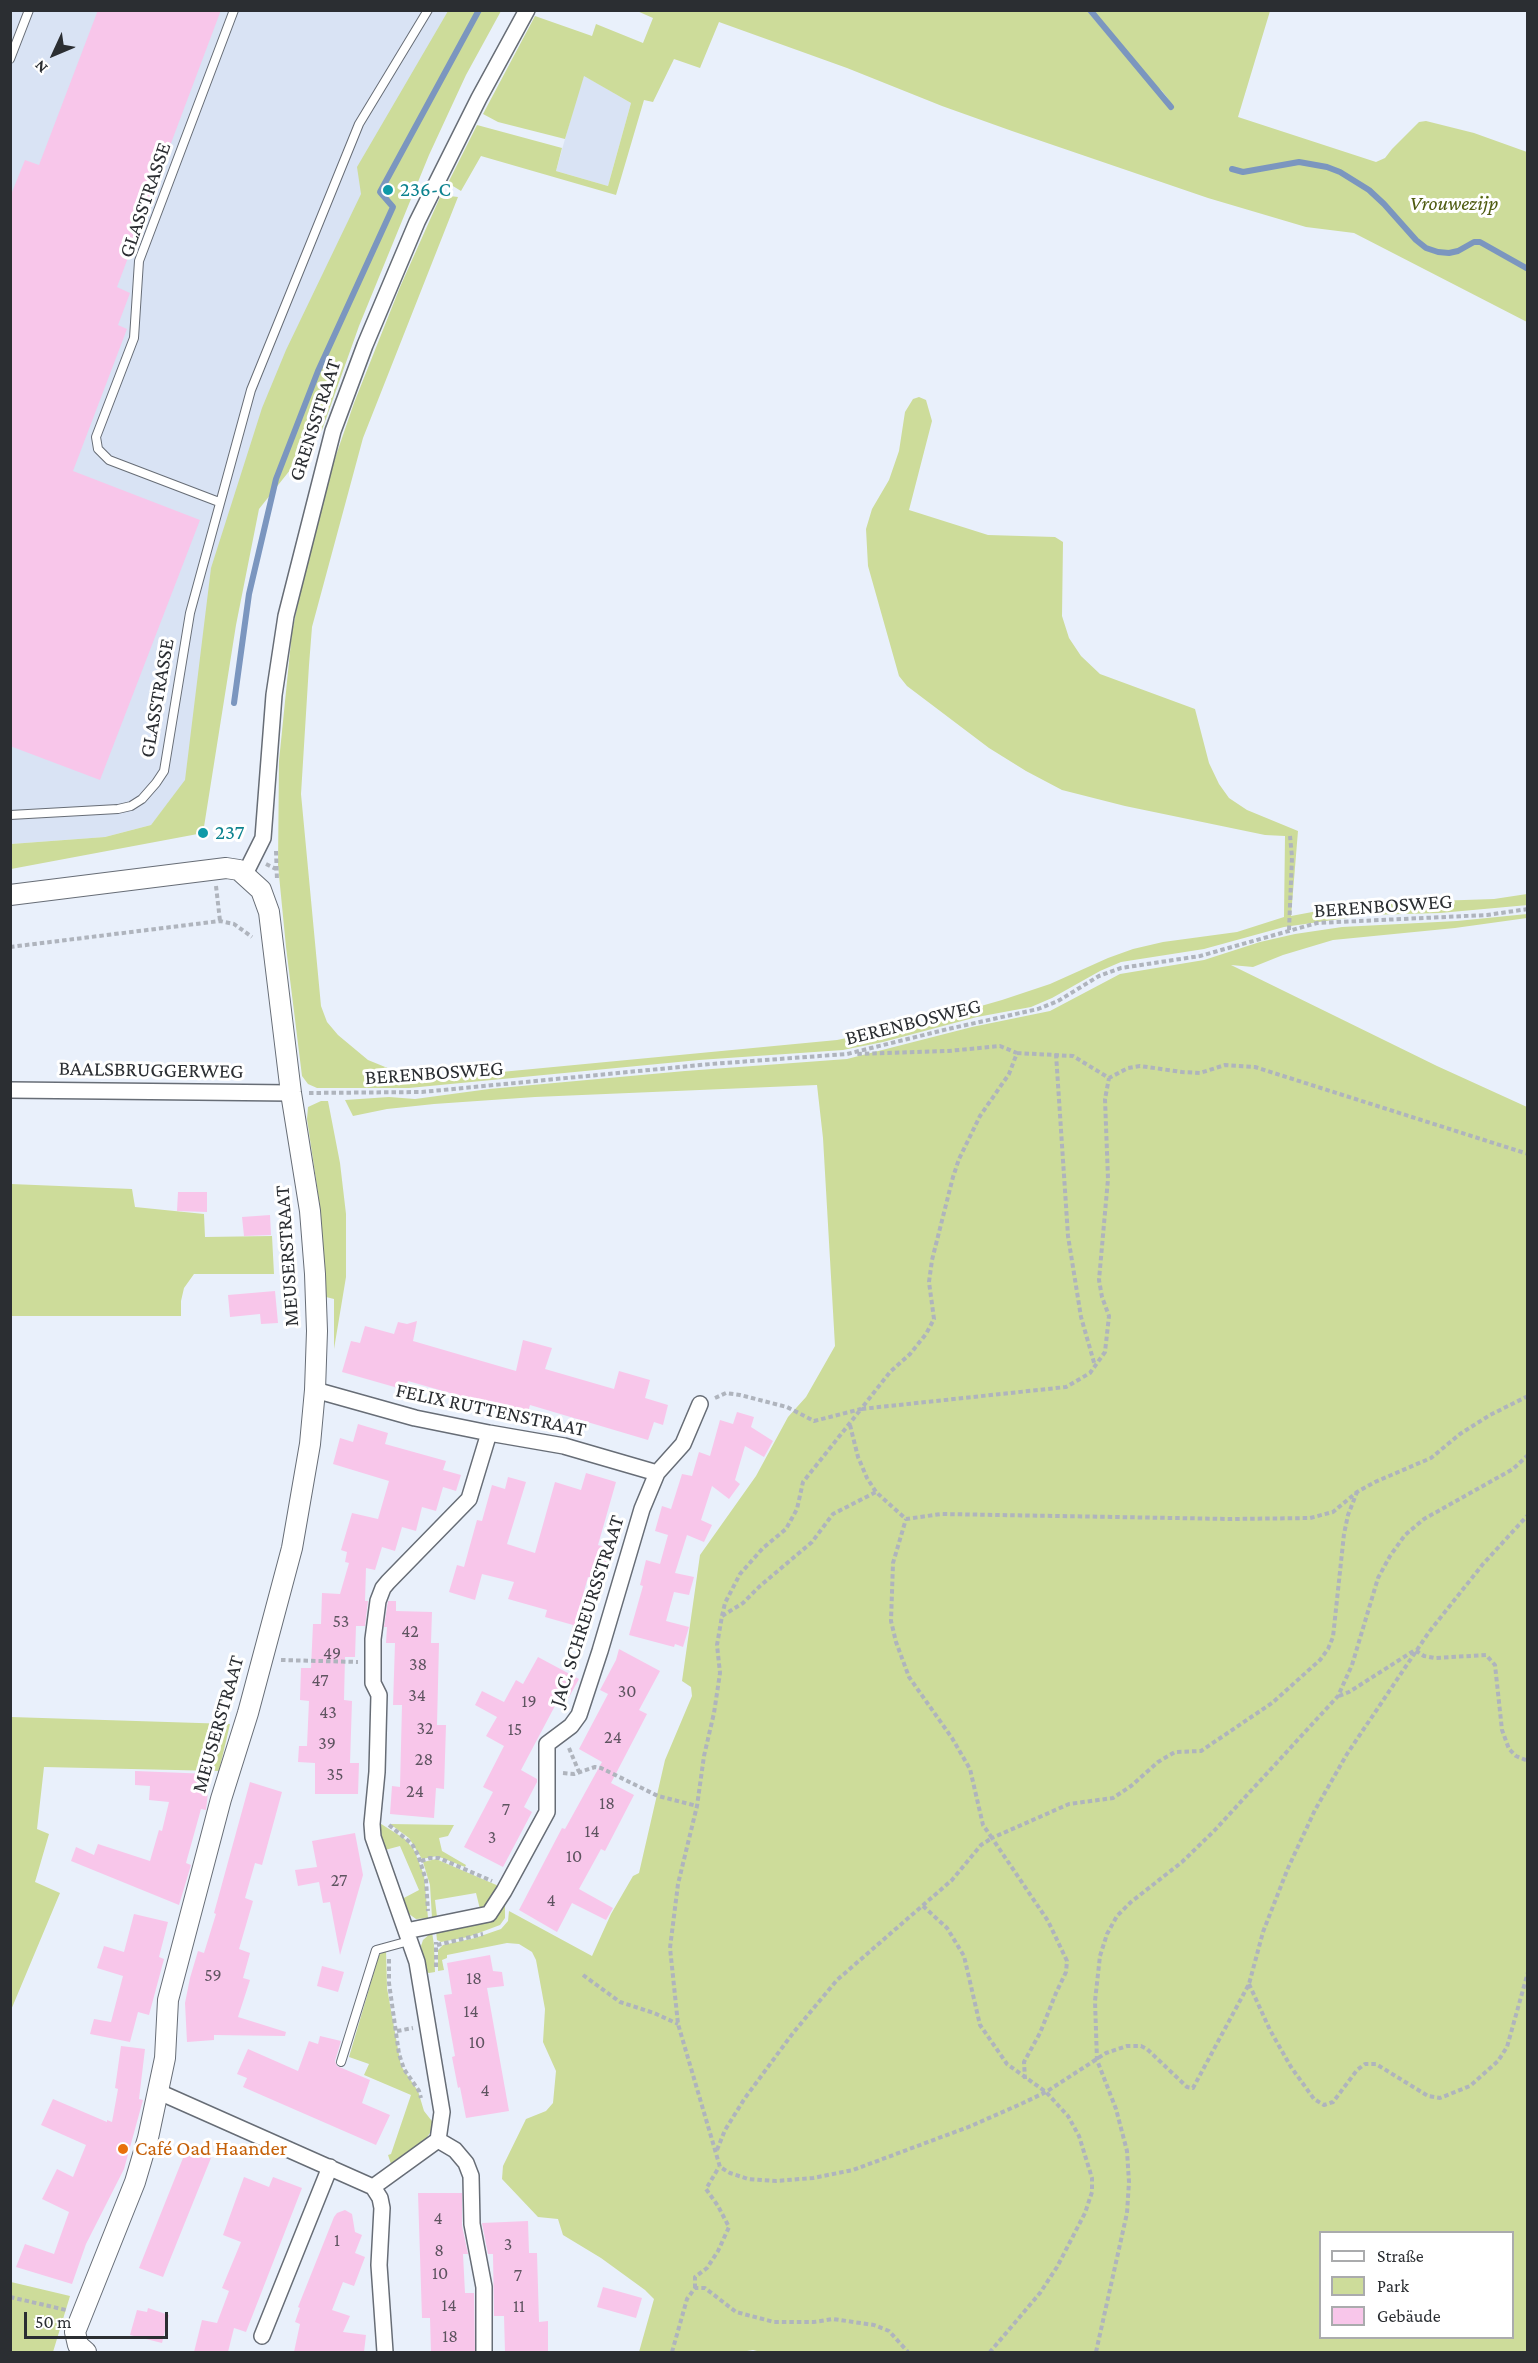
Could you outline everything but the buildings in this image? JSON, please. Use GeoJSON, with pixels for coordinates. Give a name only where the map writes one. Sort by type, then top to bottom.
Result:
{"type":"FeatureCollection","features":[{"type":"Feature","properties":{"kind":"street","name":"GRENSSTRAAT"},"geometry":{"type":"LineString","coordinates":[[245,874],[263,837],[274,695],[286,615],[333,431],[364,345],[417,222],[479,98],[527,10]]}},
{"type":"Feature","properties":{"kind":"street"},"geometry":{"type":"LineString","coordinates":[[10,895],[214,868],[234,869],[245,874],[261,890],[267,904],[291,1093]]}},
{"type":"Feature","properties":{"kind":"street","name":"BAALSBRUGGERWEG"},"geometry":{"type":"LineString","coordinates":[[10,1089],[291,1093]]}},
{"type":"Feature","properties":{"kind":"street","name":"MEUSERSTRAAT"},"geometry":{"type":"LineString","coordinates":[[79,2350],[75,2332],[135,2182],[159,2092],[168,2038],[168,2001],[221,1799],[294,1538],[310,1444],[317,1331],[310,1210],[291,1093]]}},
{"type":"Feature","properties":{"kind":"street","name":"FELIX RUTTENSTRAAT"},"geometry":{"type":"LineString","coordinates":[[315,1390],[415,1418],[564,1446],[657,1473]]}},
{"type":"Feature","properties":{"kind":"street","name":"JAC. SCHREURSSTRAAT"},"geometry":{"type":"LineString","coordinates":[[407,1936],[433,1926],[489,1914],[504,1891],[547,1812],[548,1744],[571,1726],[579,1715],[642,1509],[657,1473],[683,1444],[700,1404]]}},
{"type":"Feature","properties":{"kind":"street"},"geometry":{"type":"LineString","coordinates":[[373,2187],[438,2140],[442,2112],[417,1962],[374,1838],[372,1818],[377,1772],[378,1695],[373,1683],[373,1639],[378,1601],[382,1588],[469,1499],[489,1433]]}},
{"type":"Feature","properties":{"kind":"street"},"geometry":{"type":"LineString","coordinates":[[159,2092],[373,2187],[380,2198],[382,2208],[379,2265],[385,2352]]}},
{"type":"Feature","properties":{"kind":"street"},"geometry":{"type":"LineString","coordinates":[[438,2140],[455,2150],[466,2163],[471,2176],[472,2224],[484,2287],[484,2351]]}},
{"type":"Feature","properties":{"kind":"street"},"geometry":{"type":"LineString","coordinates":[[262,2336],[330,2167]]}},
{"type":"Feature","properties":{"kind":"lane"},"geometry":{"type":"LineString","coordinates":[[10,58],[28,10]]}},
{"type":"Feature","properties":{"kind":"lane","name":"GLASSTRASSE"},"geometry":{"type":"LineString","coordinates":[[219,502],[109,460],[98,449],[96,437],[134,338],[139,261],[234,10]]}},
{"type":"Feature","properties":{"kind":"lane","name":"GLASSTRASSE"},"geometry":{"type":"LineString","coordinates":[[10,815],[118,809],[131,806],[142,799],[164,771],[190,613],[250,390],[358,124],[428,10]]}},
{"type":"Feature","properties":{"kind":"lane"},"geometry":{"type":"LineString","coordinates":[[341,2062],[376,1950],[407,1936]]}},
{"type":"Feature","properties":{"kind":"path"},"geometry":{"type":"LineString","coordinates":[[1288,930],[1292,857],[1290,836]]}},
{"type":"Feature","properties":{"kind":"path","name":"BERENBOSWEG"},"geometry":{"type":"LineString","coordinates":[[291,1093],[422,1092],[711,1064],[847,1054],[978,1021],[1038,1009],[1058,1001],[1100,976],[1121,968],[1200,956],[1317,923],[1487,915],[1527,909]]}},
{"type":"Feature","properties":{"kind":"path"},"geometry":{"type":"LineString","coordinates":[[10,947],[220,921],[242,928],[274,956]]}},
{"type":"Feature","properties":{"kind":"path"},"geometry":{"type":"LineString","coordinates":[[847,1054],[948,1051],[1000,1046],[1017,1053],[1073,1056],[1109,1077]]}},
{"type":"Feature","properties":{"kind":"path"},"geometry":{"type":"LineString","coordinates":[[1017,1053],[1009,1074],[980,1116],[953,1177],[932,1260],[929,1282],[934,1319],[926,1334],[910,1354],[890,1372],[803,1482],[793,1520],[740,1574],[725,1604],[717,1645],[720,1673],[714,1713],[704,1756],[697,1806],[678,1884],[670,1948],[678,2024],[720,2167],[748,2179],[776,2181],[813,2178],[852,2170],[971,2126],[1046,2092],[1106,2054],[1127,2046],[1141,2046],[1152,2052],[1187,2087],[1193,2088],[1249,1984],[1263,1932],[1275,1900],[1315,1810],[1347,1754],[1415,1650],[1483,1564],[1527,1515]]}},
{"type":"Feature","properties":{"kind":"path"},"geometry":{"type":"LineString","coordinates":[[1056,1054],[1068,1236],[1081,1317],[1095,1366]]}},
{"type":"Feature","properties":{"kind":"path"},"geometry":{"type":"LineString","coordinates":[[1109,1077],[1128,1068],[1140,1066],[1191,1072],[1200,1072],[1225,1065],[1256,1067],[1527,1154]]}},
{"type":"Feature","properties":{"kind":"path"},"geometry":{"type":"LineString","coordinates":[[700,1404],[726,1393],[788,1407],[814,1421],[861,1409],[1066,1387],[1090,1373],[1105,1352],[1109,1316],[1099,1280],[1108,1179],[1105,1099],[1109,1077]]}},
{"type":"Feature","properties":{"kind":"path"},"geometry":{"type":"LineString","coordinates":[[850,1424],[858,1457],[867,1478],[876,1492],[906,1519],[942,1514],[1231,1519],[1310,1518],[1333,1512],[1358,1492],[1431,1458],[1460,1434],[1527,1396]]}},
{"type":"Feature","properties":{"kind":"path"},"geometry":{"type":"LineString","coordinates":[[1096,2352],[1127,2213],[1130,2182],[1127,2151],[1116,2109],[1097,2060],[1095,2001],[1100,1956],[1107,1934],[1117,1916],[1182,1862],[1214,1831],[1338,1696],[1352,1665],[1378,1578],[1397,1544],[1424,1520],[1513,1469],[1527,1455]]}},
{"type":"Feature","properties":{"kind":"path"},"geometry":{"type":"LineString","coordinates":[[722,1616],[743,1603],[759,1586],[812,1542],[833,1514],[876,1492]]}},
{"type":"Feature","properties":{"kind":"path"},"geometry":{"type":"LineString","coordinates":[[716,2151],[725,2130],[745,2098],[812,2008],[837,1980],[952,1880],[981,1845],[1069,1804],[1113,1798],[1175,1752],[1201,1751],[1272,1703],[1320,1660],[1333,1637],[1344,1534],[1348,1515],[1358,1492]]}},
{"type":"Feature","properties":{"kind":"path"},"geometry":{"type":"LineString","coordinates":[[906,1519],[893,1563],[891,1621],[896,1642],[909,1677],[970,1768],[983,1825],[1048,1921],[1067,1961],[1066,1972],[1040,2033],[1024,2062],[1025,2079]]}},
{"type":"Feature","properties":{"kind":"path"},"geometry":{"type":"LineString","coordinates":[[1338,1696],[1349,1692],[1415,1650]]}},
{"type":"Feature","properties":{"kind":"path"},"geometry":{"type":"LineString","coordinates":[[1415,1650],[1424,1656],[1434,1658],[1478,1654],[1486,1655],[1491,1659],[1495,1665],[1505,1738],[1509,1749],[1516,1756],[1527,1761]]}},
{"type":"Feature","properties":{"kind":"path"},"geometry":{"type":"LineString","coordinates":[[262,1659],[373,1662]]}},
{"type":"Feature","properties":{"kind":"path"},"geometry":{"type":"LineString","coordinates":[[562,1733],[579,1772]]}},
{"type":"Feature","properties":{"kind":"path"},"geometry":{"type":"LineString","coordinates":[[547,1769],[574,1774],[595,1767],[601,1768],[658,1796],[697,1806]]}},
{"type":"Feature","properties":{"kind":"path"},"geometry":{"type":"LineString","coordinates":[[372,1818],[381,1820],[403,1836],[412,1844],[421,1861],[426,1880],[428,1908],[437,1945],[436,1972],[421,1986]]}},
{"type":"Feature","properties":{"kind":"path"},"geometry":{"type":"LineString","coordinates":[[421,1861],[435,1858],[449,1862],[501,1886],[504,1891]]}},
{"type":"Feature","properties":{"kind":"path"},"geometry":{"type":"LineString","coordinates":[[923,1906],[947,1928],[964,1956],[980,2025],[1007,2064],[1046,2092],[1068,2116],[1089,2161],[1092,2192],[1085,2213],[1048,2281],[990,2352]]}},
{"type":"Feature","properties":{"kind":"path"},"geometry":{"type":"LineString","coordinates":[[389,1945],[389,1983],[399,2054],[404,2069],[419,2091],[422,2102]]}},
{"type":"Feature","properties":{"kind":"path"},"geometry":{"type":"LineString","coordinates":[[1249,1984],[1270,2030],[1291,2067],[1314,2099],[1324,2105],[1333,2102],[1357,2070],[1365,2064],[1376,2064],[1428,2096],[1440,2098],[1470,2086],[1498,2061],[1507,2047],[1527,1972]]}},
{"type":"Feature","properties":{"kind":"path"},"geometry":{"type":"LineString","coordinates":[[583,1975],[620,2002],[678,2024]]}},
{"type":"Feature","properties":{"kind":"path"},"geometry":{"type":"LineString","coordinates":[[672,2352],[687,2299],[695,2288],[695,2277],[707,2268],[729,2227],[706,2189],[720,2167]]}},
{"type":"Feature","properties":{"kind":"path"},"geometry":{"type":"LineString","coordinates":[[695,2288],[705,2288],[736,2312],[774,2322],[814,2322],[833,2319],[874,2325],[889,2331],[908,2352]]}},
{"type":"Feature","properties":{"kind":"path"},"geometry":{"type":"LineString","coordinates":[[10,2297],[81,2314]]}},
{"type":"Feature","properties":{"kind":"shaded area"},"geometry":{"type":"Polygon","coordinates":[[[11,11],[485,11],[235,516],[193,773],[151,825],[105,837],[11,844],[11,11]]]}},
{"type":"Feature","properties":{"kind":"shaded area"},"geometry":{"type":"Polygon","coordinates":[[[583,75],[631,103],[608,186],[556,171],[583,75]]]}},
{"type":"Feature","properties":{"kind":"green space"},"geometry":{"type":"Polygon","coordinates":[[[448,11],[501,11],[466,75],[429,155],[359,326],[322,430],[259,509],[236,625],[203,833],[11,869],[11,844],[105,837],[151,825],[185,780],[211,568],[262,408],[286,350],[361,194],[357,167],[448,11]]]}},
{"type":"Feature","properties":{"kind":"green space"},"geometry":{"type":"Polygon","coordinates":[[[637,11],[1087,11],[1166,103],[1169,100],[1162,91],[1153,84],[1093,11],[1270,11],[1238,117],[1376,162],[1385,158],[1419,122],[1426,121],[1474,133],[1527,152],[1527,322],[1354,233],[1306,227],[1208,198],[942,106],[847,68],[719,22],[700,68],[674,59],[653,102],[644,100],[616,195],[481,156],[461,191],[448,183],[477,125],[562,148],[556,171],[608,186],[631,103],[584,76],[565,139],[498,122],[483,114],[535,16],[592,36],[596,24],[643,43],[653,18],[637,11]]]}},
{"type":"Feature","properties":{"kind":"green space"},"geometry":{"type":"Polygon","coordinates":[[[441,195],[458,197],[363,438],[312,627],[301,794],[321,1006],[327,1022],[338,1035],[368,1060],[417,1080],[837,1040],[925,1022],[1002,1000],[1050,984],[1133,949],[1163,942],[1237,932],[1284,917],[1285,836],[1265,835],[1125,806],[1062,790],[989,748],[907,686],[899,676],[868,566],[866,529],[872,509],[889,480],[899,451],[905,412],[913,399],[919,397],[926,400],[932,421],[909,510],[988,535],[1055,537],[1063,542],[1062,616],[1069,638],[1081,656],[1100,674],[1195,709],[1209,763],[1229,798],[1247,810],[1298,831],[1291,916],[1323,910],[1405,902],[1494,899],[1527,894],[1528,905],[1440,913],[1368,915],[1284,927],[1204,949],[1121,962],[1031,1007],[977,1017],[843,1050],[699,1060],[409,1088],[317,1088],[308,1084],[302,1076],[278,865],[279,761],[292,632],[310,546],[332,467],[354,403],[400,287],[441,195]]]}},
{"type":"Feature","properties":{"kind":"green space"},"geometry":{"type":"Polygon","coordinates":[[[1527,914],[1527,918],[1455,928],[1333,940],[1253,967],[1231,965],[1437,1066],[1527,1107],[1527,2352],[761,2352],[753,2350],[639,2352],[654,2299],[601,2258],[563,2235],[558,2219],[538,2217],[502,2179],[503,2166],[526,2119],[546,2111],[553,2103],[556,2071],[543,2042],[545,2009],[536,1960],[532,1952],[519,1944],[507,1943],[447,1955],[447,1958],[442,1960],[444,1970],[438,1971],[438,1950],[443,1945],[501,1929],[508,1921],[509,1911],[592,1956],[611,1914],[633,1876],[639,1873],[665,1760],[692,1696],[691,1687],[682,1681],[700,1555],[756,1476],[788,1417],[806,1397],[835,1346],[823,1138],[817,1085],[535,1097],[434,1104],[387,1109],[353,1116],[345,1100],[389,1097],[415,1099],[489,1089],[847,1059],[972,1027],[1050,1011],[1120,974],[1204,960],[1260,942],[1342,927],[1457,921],[1527,914]]]}},
{"type":"Feature","properties":{"kind":"green space"},"geometry":{"type":"Polygon","coordinates":[[[321,1101],[328,1101],[340,1163],[346,1214],[346,1277],[334,1349],[334,1299],[326,1297],[320,1207],[307,1119],[308,1107],[321,1101]]]}},
{"type":"Feature","properties":{"kind":"green space"},"geometry":{"type":"Polygon","coordinates":[[[11,1184],[132,1189],[135,1207],[204,1214],[205,1237],[272,1236],[274,1274],[194,1274],[184,1288],[181,1316],[11,1316],[11,1184]]]}},
{"type":"Feature","properties":{"kind":"green space"},"geometry":{"type":"Polygon","coordinates":[[[11,1717],[230,1724],[219,1771],[44,1767],[37,1829],[49,1834],[35,1882],[60,1893],[11,2010],[11,1717]]]}},
{"type":"Feature","properties":{"kind":"green space"},"geometry":{"type":"Polygon","coordinates":[[[378,1822],[405,1839],[414,1850],[424,1875],[428,1918],[416,1919],[405,1911],[402,1899],[419,1890],[400,1846],[385,1850],[378,1822]]]}},
{"type":"Feature","properties":{"kind":"green space"},"geometry":{"type":"Polygon","coordinates":[[[390,1824],[454,1825],[448,1836],[439,1838],[442,1851],[466,1865],[465,1867],[437,1856],[422,1859],[409,1838],[390,1824]]]}},
{"type":"Feature","properties":{"kind":"green space"},"geometry":{"type":"Polygon","coordinates":[[[436,1859],[501,1887],[488,1908],[480,1909],[476,1893],[435,1900],[437,1917],[432,1918],[430,1885],[423,1862],[436,1859]]]}},
{"type":"Feature","properties":{"kind":"green space"},"geometry":{"type":"Polygon","coordinates":[[[505,1901],[505,1918],[500,1925],[468,1937],[441,1942],[437,1940],[436,1931],[489,1921],[505,1901]]]}},
{"type":"Feature","properties":{"kind":"green space"},"geometry":{"type":"Polygon","coordinates":[[[432,1932],[435,1972],[429,1973],[426,1972],[421,1946],[423,1940],[432,1932]]]}},
{"type":"Feature","properties":{"kind":"green space"},"geometry":{"type":"Polygon","coordinates":[[[386,1950],[387,1988],[401,2066],[418,2091],[424,2111],[435,2125],[424,2142],[391,2164],[388,2155],[391,2154],[411,2095],[364,2075],[369,2064],[349,2057],[379,1955],[386,1950]]]}},
{"type":"Feature","properties":{"kind":"green space"},"geometry":{"type":"Polygon","coordinates":[[[11,2282],[70,2296],[53,2352],[11,2352],[11,2282]]]}},
{"type":"Feature","properties":{"kind":"waterway"},"geometry":{"type":"LineString","coordinates":[[234,703],[249,594],[276,479],[318,371],[393,207],[380,192],[479,10]]}},
{"type":"Feature","properties":{"kind":"waterway","name":"Vrouwezijp"},"geometry":{"type":"LineString","coordinates":[[1090,10],[1171,107]]}},
{"type":"Feature","properties":{"kind":"waterway","name":"Vrouwezijp"},"geometry":{"type":"LineString","coordinates":[[1232,169],[1243,172],[1299,162],[1327,167],[1340,172],[1369,190],[1426,248],[1449,253],[1474,242],[1480,242],[1528,269]]}},
{"type":"Feature","properties":{"kind":"place","name":"236-C"},"geometry":{"type":"Point","coordinates":[388,190]}},
{"type":"Feature","properties":{"kind":"place","name":"237"},"geometry":{"type":"Point","coordinates":[203,833]}},
{"type":"Feature","properties":{"kind":"place","name":"Café Oad Haander"},"geometry":{"type":"Point","coordinates":[123,2149]}}]}
